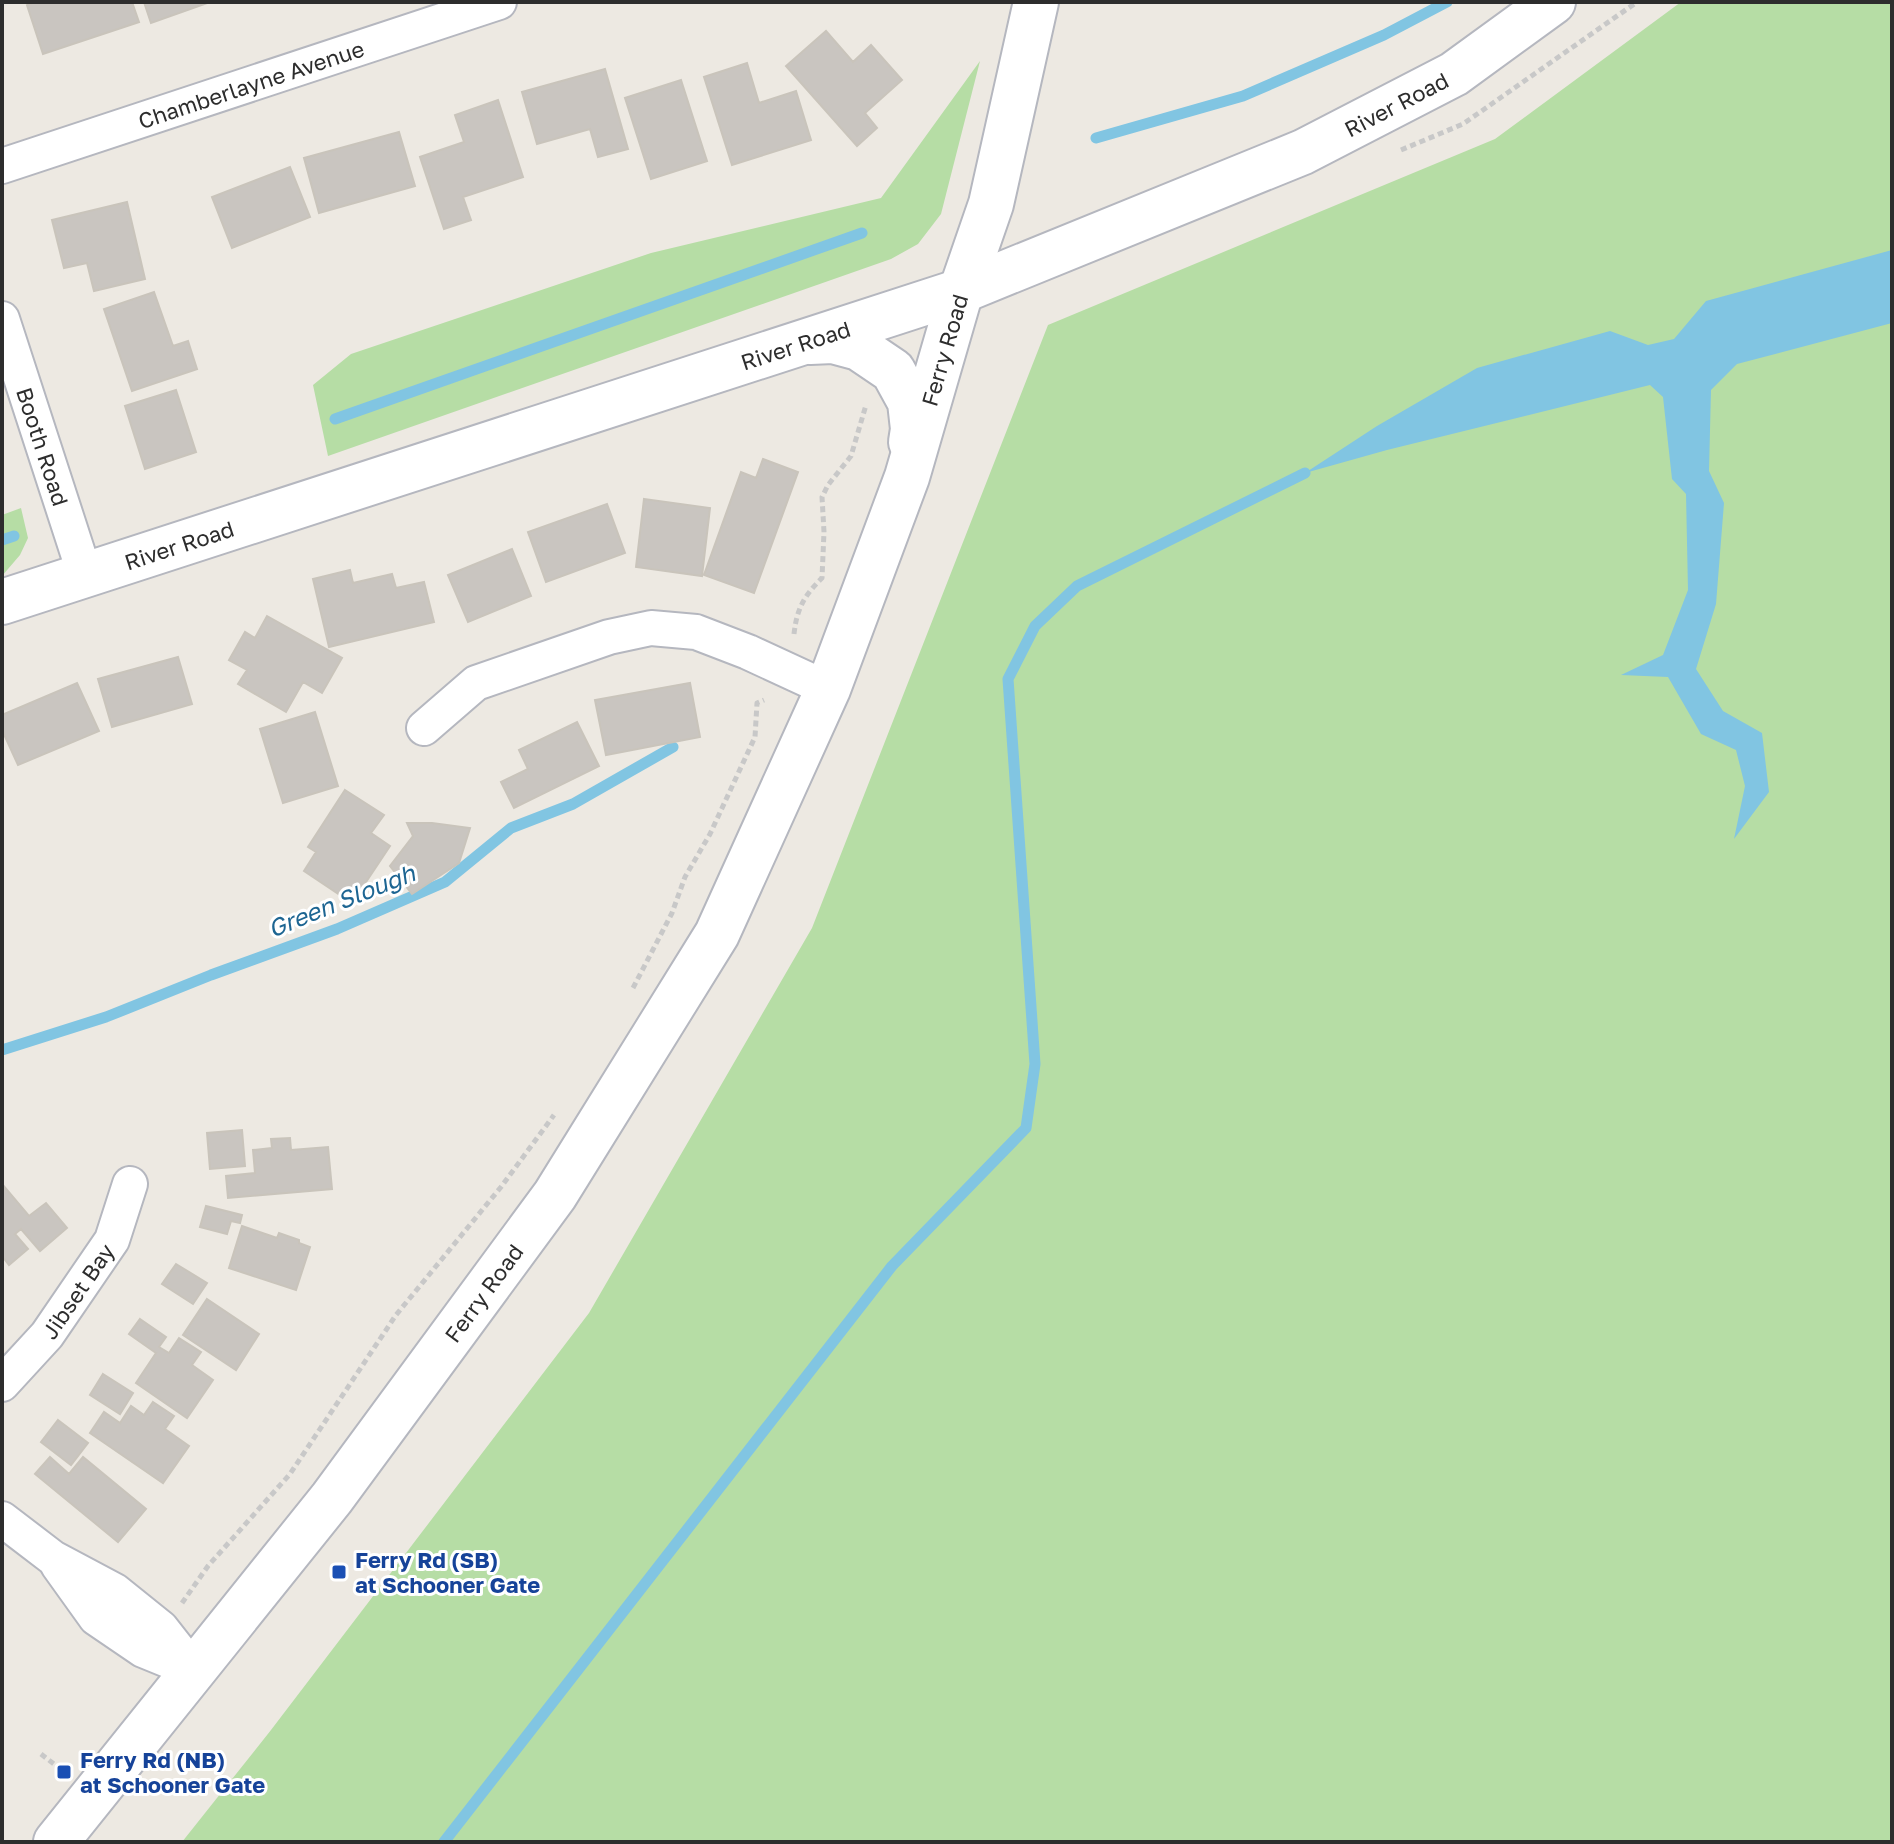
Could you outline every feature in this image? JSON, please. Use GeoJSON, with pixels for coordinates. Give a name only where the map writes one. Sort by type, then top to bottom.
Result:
{"type":"FeatureCollection","features":[{"type":"Feature","properties":{"kind":"street","name":"Chamberlayne Avenue"},"geometry":{"type":"LineString","coordinates":[[2,166],[499,2]]}},
{"type":"Feature","properties":{"kind":"street","name":"Ferry Road"},"geometry":{"type":"LineString","coordinates":[[56,1842],[332,1498],[555,1195],[717,934],[828,689],[907,477],[961,291],[991,204],[1036,2]]}},
{"type":"Feature","properties":{"kind":"street","name":"River Road"},"geometry":{"type":"LineString","coordinates":[[2,602],[961,291],[1303,152],[1454,74],[1553,2]]}},
{"type":"Feature","properties":{"kind":"street","name":"Booth Road"},"geometry":{"type":"LineString","coordinates":[[2,319],[85,575]]}},
{"type":"Feature","properties":{"kind":"street"},"geometry":{"type":"LineString","coordinates":[[803,342],[833,341],[859,348],[893,371],[910,402],[913,429],[907,477]]}},
{"type":"Feature","properties":{"kind":"street"},"geometry":{"type":"LineString","coordinates":[[424,728],[476,683],[609,637],[651,628],[696,632],[828,689]]}},
{"type":"Feature","properties":{"kind":"street","name":"Jibset Bay"},"geometry":{"type":"LineString","coordinates":[[2,1384],[47,1335],[112,1240],[130,1184]]}},
{"type":"Feature","properties":{"kind":"street"},"geometry":{"type":"LineString","coordinates":[[2,1519],[53,1558],[96,1618],[143,1650],[194,1670]]}},
{"type":"Feature","properties":{"kind":"path"},"geometry":{"type":"LineString","coordinates":[[792,643],[795,620],[804,596],[822,578],[822,497],[851,456],[868,400]]}},
{"type":"Feature","properties":{"kind":"path"},"geometry":{"type":"LineString","coordinates":[[631,991],[672,913],[685,877],[710,834],[755,737],[757,703],[769,698]]}},
{"type":"Feature","properties":{"kind":"path"},"geometry":{"type":"LineString","coordinates":[[177,1610],[208,1566],[290,1474],[396,1315],[501,1187],[556,1112]]}},
{"type":"Feature","properties":{"kind":"path"},"geometry":{"type":"LineString","coordinates":[[41,1754],[64,1772]]}},
{"type":"Feature","properties":{"kind":"green space"},"geometry":{"type":"Polygon","coordinates":[[[1681,2],[1892,2],[1892,1842],[182,1842],[589,1313],[812,928],[1048,325],[1495,139],[1681,2]]]}},
{"type":"Feature","properties":{"kind":"green space"},"geometry":{"type":"Polygon","coordinates":[[[980,61],[941,214],[918,244],[891,259],[328,456],[313,385],[351,354],[651,253],[881,198],[980,61]]]}},
{"type":"Feature","properties":{"kind":"green space"},"geometry":{"type":"Polygon","coordinates":[[[21,508],[28,538],[20,555],[2,576],[2,515],[21,508]]]}},
{"type":"Feature","properties":{"kind":"water"},"geometry":{"type":"Polygon","coordinates":[[[1892,250],[1892,323],[1737,364],[1711,390],[1709,471],[1724,503],[1716,604],[1696,669],[1723,711],[1762,733],[1769,792],[1734,839],[1745,786],[1736,750],[1701,734],[1668,677],[1621,675],[1663,655],[1688,590],[1686,494],[1672,479],[1663,397],[1650,385],[1305,473],[1377,426],[1477,368],[1610,331],[1648,345],[1674,339],[1706,301],[1892,250]]]}},
{"type":"Feature","properties":{"kind":"building"},"geometry":{"type":"Polygon","coordinates":[[[35,2],[132,2],[139,22],[43,54],[27,5],[35,2]]]}},
{"type":"Feature","properties":{"kind":"building"},"geometry":{"type":"Polygon","coordinates":[[[144,2],[210,2],[151,23],[144,2]]]}},
{"type":"Feature","properties":{"kind":"building"},"geometry":{"type":"Polygon","coordinates":[[[826,31],[853,62],[871,45],[902,80],[865,113],[877,128],[857,146],[786,66],[826,31]]]}},
{"type":"Feature","properties":{"kind":"building"},"geometry":{"type":"Polygon","coordinates":[[[747,63],[759,103],[796,91],[811,140],[732,165],[704,77],[747,63]]]}},
{"type":"Feature","properties":{"kind":"building"},"geometry":{"type":"Polygon","coordinates":[[[605,69],[628,149],[598,157],[590,129],[537,144],[522,92],[605,69]]]}},
{"type":"Feature","properties":{"kind":"building"},"geometry":{"type":"Polygon","coordinates":[[[681,80],[707,161],[651,179],[625,98],[681,80]]]}},
{"type":"Feature","properties":{"kind":"building"},"geometry":{"type":"Polygon","coordinates":[[[498,100],[523,177],[463,197],[471,220],[444,229],[420,157],[464,142],[455,115],[498,100]]]}},
{"type":"Feature","properties":{"kind":"building"},"geometry":{"type":"Polygon","coordinates":[[[399,132],[415,186],[319,213],[304,158],[399,132]]]}},
{"type":"Feature","properties":{"kind":"building"},"geometry":{"type":"Polygon","coordinates":[[[290,167],[310,217],[232,248],[212,197],[290,167]]]}},
{"type":"Feature","properties":{"kind":"building"},"geometry":{"type":"Polygon","coordinates":[[[127,202],[145,279],[94,291],[87,263],[64,268],[52,220],[127,202]]]}},
{"type":"Feature","properties":{"kind":"building"},"geometry":{"type":"Polygon","coordinates":[[[154,292],[173,346],[188,341],[197,369],[132,391],[104,309],[154,292]]]}},
{"type":"Feature","properties":{"kind":"building"},"geometry":{"type":"Polygon","coordinates":[[[176,390],[196,452],[145,469],[125,406],[176,390]]]}},
{"type":"Feature","properties":{"kind":"building"},"geometry":{"type":"Polygon","coordinates":[[[763,459],[798,472],[754,593],[704,575],[741,472],[756,478],[763,459]]]}},
{"type":"Feature","properties":{"kind":"building"},"geometry":{"type":"Polygon","coordinates":[[[644,499],[710,508],[702,576],[636,567],[644,499]]]}},
{"type":"Feature","properties":{"kind":"building"},"geometry":{"type":"Polygon","coordinates":[[[607,504],[625,553],[546,582],[528,532],[607,504]]]}},
{"type":"Feature","properties":{"kind":"building"},"geometry":{"type":"Polygon","coordinates":[[[512,549],[531,596],[468,622],[448,575],[512,549]]]}},
{"type":"Feature","properties":{"kind":"building"},"geometry":{"type":"Polygon","coordinates":[[[350,570],[353,583],[392,574],[396,588],[424,582],[434,622],[329,647],[313,579],[350,570]]]}},
{"type":"Feature","properties":{"kind":"building"},"geometry":{"type":"Polygon","coordinates":[[[267,616],[342,658],[322,693],[303,682],[286,712],[238,684],[247,670],[229,660],[245,632],[255,638],[267,616]]]}},
{"type":"Feature","properties":{"kind":"building"},"geometry":{"type":"Polygon","coordinates":[[[178,657],[192,704],[112,727],[98,679],[178,657]]]}},
{"type":"Feature","properties":{"kind":"building"},"geometry":{"type":"Polygon","coordinates":[[[77,683],[99,731],[18,765],[2,730],[2,715],[77,683]]]}},
{"type":"Feature","properties":{"kind":"building"},"geometry":{"type":"Polygon","coordinates":[[[690,683],[700,737],[606,755],[595,700],[690,683]]]}},
{"type":"Feature","properties":{"kind":"building"},"geometry":{"type":"Polygon","coordinates":[[[315,712],[338,786],[283,803],[260,729],[315,712]]]}},
{"type":"Feature","properties":{"kind":"building"},"geometry":{"type":"Polygon","coordinates":[[[577,722],[599,766],[514,808],[501,782],[528,769],[519,750],[577,722]]]}},
{"type":"Feature","properties":{"kind":"building"},"geometry":{"type":"Polygon","coordinates":[[[345,790],[384,815],[371,833],[390,846],[352,903],[304,871],[316,852],[308,847],[345,790]]]}},
{"type":"Feature","properties":{"kind":"building"},"geometry":{"type":"Polygon","coordinates":[[[407,823],[470,828],[459,863],[412,894],[390,866],[413,836],[407,823]]]}},
{"type":"Feature","properties":{"kind":"building"},"geometry":{"type":"Polygon","coordinates":[[[242,1130],[245,1166],[210,1169],[207,1133],[242,1130]]]}},
{"type":"Feature","properties":{"kind":"building"},"geometry":{"type":"Polygon","coordinates":[[[290,1138],[291,1150],[328,1147],[332,1189],[228,1198],[226,1176],[255,1173],[253,1150],[272,1148],[271,1139],[290,1138]]]}},
{"type":"Feature","properties":{"kind":"building"},"geometry":{"type":"Polygon","coordinates":[[[2,1184],[29,1216],[46,1203],[67,1228],[40,1251],[21,1229],[15,1234],[28,1249],[9,1265],[2,1256],[2,1184]]]}},
{"type":"Feature","properties":{"kind":"building"},"geometry":{"type":"Polygon","coordinates":[[[206,1206],[242,1215],[240,1223],[231,1221],[227,1234],[200,1227],[206,1206]]]}},
{"type":"Feature","properties":{"kind":"building"},"geometry":{"type":"Polygon","coordinates":[[[242,1226],[277,1238],[279,1233],[310,1247],[296,1290],[229,1268],[242,1226]]]}},
{"type":"Feature","properties":{"kind":"building"},"geometry":{"type":"Polygon","coordinates":[[[176,1264],[207,1283],[193,1304],[162,1284],[176,1264]]]}},
{"type":"Feature","properties":{"kind":"building"},"geometry":{"type":"Polygon","coordinates":[[[207,1299],[259,1334],[236,1370],[183,1335],[207,1299]]]}},
{"type":"Feature","properties":{"kind":"building"},"geometry":{"type":"Polygon","coordinates":[[[140,1319],[166,1337],[159,1347],[169,1353],[179,1338],[201,1352],[192,1365],[213,1380],[187,1418],[136,1383],[156,1353],[129,1334],[140,1319]]]}},
{"type":"Feature","properties":{"kind":"building"},"geometry":{"type":"Polygon","coordinates":[[[103,1374],[133,1393],[120,1414],[90,1395],[103,1374]]]}},
{"type":"Feature","properties":{"kind":"building"},"geometry":{"type":"Polygon","coordinates":[[[153,1402],[174,1416],[165,1429],[189,1446],[163,1483],[90,1433],[104,1412],[120,1423],[131,1406],[144,1415],[153,1402]]]}},
{"type":"Feature","properties":{"kind":"building"},"geometry":{"type":"Polygon","coordinates":[[[58,1420],[88,1443],[71,1465],[41,1442],[58,1420]]]}},
{"type":"Feature","properties":{"kind":"building"},"geometry":{"type":"Polygon","coordinates":[[[50,1457],[69,1474],[83,1457],[146,1509],[118,1542],[35,1474],[50,1457]]]}},
{"type":"Feature","properties":{"kind":"waterway"},"geometry":{"type":"LineString","coordinates":[[1096,138],[1243,96],[1384,35],[1447,2]]}},
{"type":"Feature","properties":{"kind":"waterway"},"geometry":{"type":"LineString","coordinates":[[335,419],[862,233]]}},
{"type":"Feature","properties":{"kind":"waterway"},"geometry":{"type":"LineString","coordinates":[[444,1842],[892,1266],[1026,1128],[1035,1064],[1008,679],[1035,626],[1077,586],[1305,473]]}},
{"type":"Feature","properties":{"kind":"waterway"},"geometry":{"type":"LineString","coordinates":[[2,540],[14,536]]}},
{"type":"Feature","properties":{"kind":"waterway","name":"Green Slough"},"geometry":{"type":"LineString","coordinates":[[2,1050],[106,1017],[337,929],[445,882],[511,828],[573,804],[673,747]]}},
{"type":"Feature","properties":{"kind":"place","name":"Ferry Rd (SB) at Schooner Gate"},"geometry":{"type":"Point","coordinates":[339,1572]}},
{"type":"Feature","properties":{"kind":"place","name":"Ferry Rd (NB) at Schooner Gate"},"geometry":{"type":"Point","coordinates":[64,1772]}}]}
